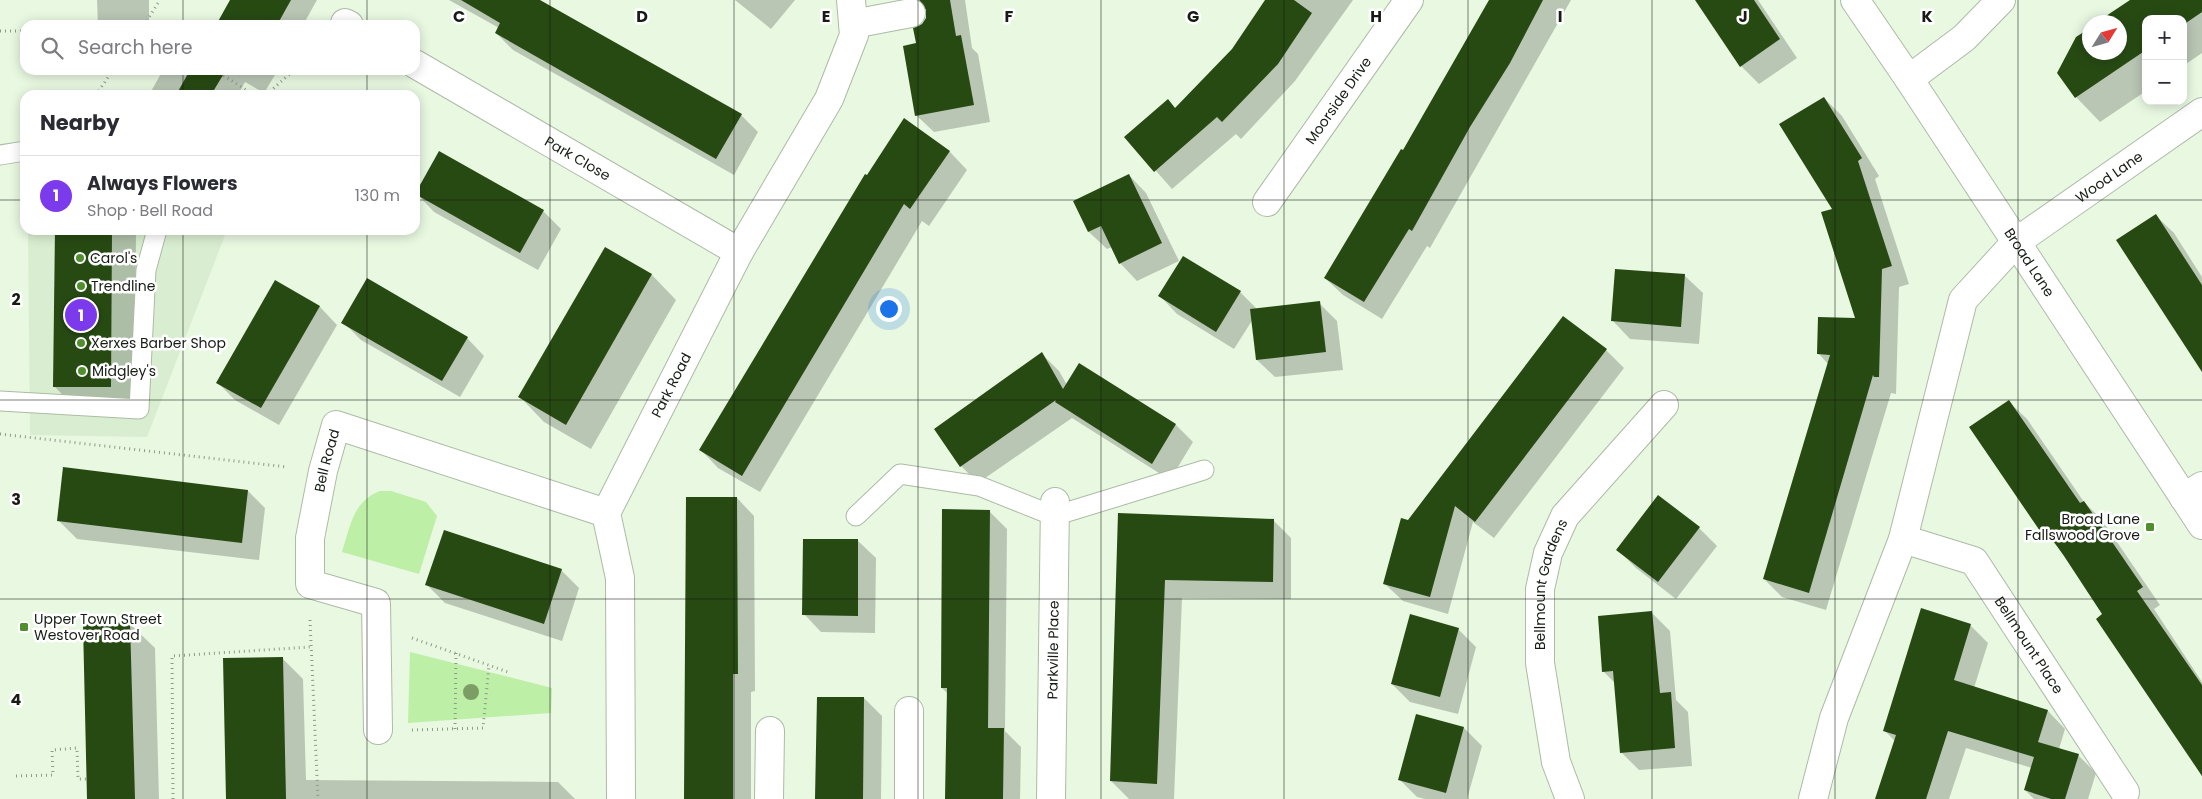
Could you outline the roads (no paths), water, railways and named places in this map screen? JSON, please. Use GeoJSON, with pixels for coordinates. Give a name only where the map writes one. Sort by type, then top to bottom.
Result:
{"type":"FeatureCollection","features":[{"type":"Feature","properties":{"kind":"street","name":"Moorside Drive"},"geometry":{"type":"LineString","coordinates":[[1268,202],[1409,0]]}},
{"type":"Feature","properties":{"kind":"street","name":"Broad Lane"},"geometry":{"type":"LineString","coordinates":[[1855,0],[2016,242],[2193,492],[2202,525]]}},
{"type":"Feature","properties":{"kind":"street"},"geometry":{"type":"LineString","coordinates":[[1909,79],[1964,38],[2001,0]]}},
{"type":"Feature","properties":{"kind":"street"},"geometry":{"type":"LineString","coordinates":[[852,12],[911,13]]}},
{"type":"Feature","properties":{"kind":"street","name":"Park Road"},"geometry":{"type":"LineString","coordinates":[[606,513],[738,252],[829,99],[854,35],[852,12]]}},
{"type":"Feature","properties":{"kind":"street","name":"Park Close"},"geometry":{"type":"LineString","coordinates":[[420,67],[738,252]]}},
{"type":"Feature","properties":{"kind":"street","name":"Wood Lane"},"geometry":{"type":"LineString","coordinates":[[2016,242],[2202,112]]}},
{"type":"Feature","properties":{"kind":"street"},"geometry":{"type":"LineString","coordinates":[[1813,799],[1834,718],[1903,539],[1963,300],[2016,242]]}},
{"type":"Feature","properties":{"kind":"street","name":"Bellmount Gardens"},"geometry":{"type":"LineString","coordinates":[[1570,799],[1556,762],[1540,663],[1540,589],[1548,553],[1566,516],[1664,405]]}},
{"type":"Feature","properties":{"kind":"street","name":"Bell Road"},"geometry":{"type":"LineString","coordinates":[[378,730],[376,603],[310,584],[310,538],[322,471],[336,425],[606,513]]}},
{"type":"Feature","properties":{"kind":"street","name":"Parkville Place"},"geometry":{"type":"LineString","coordinates":[[1051,799],[1054,509]]}},
{"type":"Feature","properties":{"kind":"street"},"geometry":{"type":"LineString","coordinates":[[606,513],[620,578],[621,799]]}},
{"type":"Feature","properties":{"kind":"street","name":"Bellmount Place"},"geometry":{"type":"LineString","coordinates":[[1903,539],[1974,561],[2125,792]]}},
{"type":"Feature","properties":{"kind":"street"},"geometry":{"type":"LineString","coordinates":[[909,711],[909,799]]}},
{"type":"Feature","properties":{"kind":"street"},"geometry":{"type":"LineString","coordinates":[[768,799],[770,731]]}},
{"type":"Feature","properties":{"kind":"lane"},"geometry":{"type":"LineString","coordinates":[[0,155],[20,152]]}},
{"type":"Feature","properties":{"kind":"lane"},"geometry":{"type":"LineString","coordinates":[[0,401],[139,409],[146,270],[156,235]]}},
{"type":"Feature","properties":{"kind":"lane"},"geometry":{"type":"LineString","coordinates":[[856,516],[900,474],[978,486],[1054,509],[1204,470]]}},
{"type":"Feature","properties":{"kind":"place","name":"Carol's"},"geometry":{"type":"Point","coordinates":[80,258]}},
{"type":"Feature","properties":{"kind":"place","name":"Trendline"},"geometry":{"type":"Point","coordinates":[81,286]}},
{"type":"Feature","properties":{"kind":"place","name":"Always Flowers"},"geometry":{"type":"Point","coordinates":[81,315]}},
{"type":"Feature","properties":{"kind":"place","name":"Xerxes Barber Shop"},"geometry":{"type":"Point","coordinates":[81,343]}},
{"type":"Feature","properties":{"kind":"place","name":"Midgley's"},"geometry":{"type":"Point","coordinates":[82,371]}},
{"type":"Feature","properties":{"kind":"place","name":"Broad Lane Fallswood Grove"},"geometry":{"type":"Point","coordinates":[2150,527]}},
{"type":"Feature","properties":{"kind":"place","name":"Upper Town Street Westover Road"},"geometry":{"type":"Point","coordinates":[24,627]}}]}
